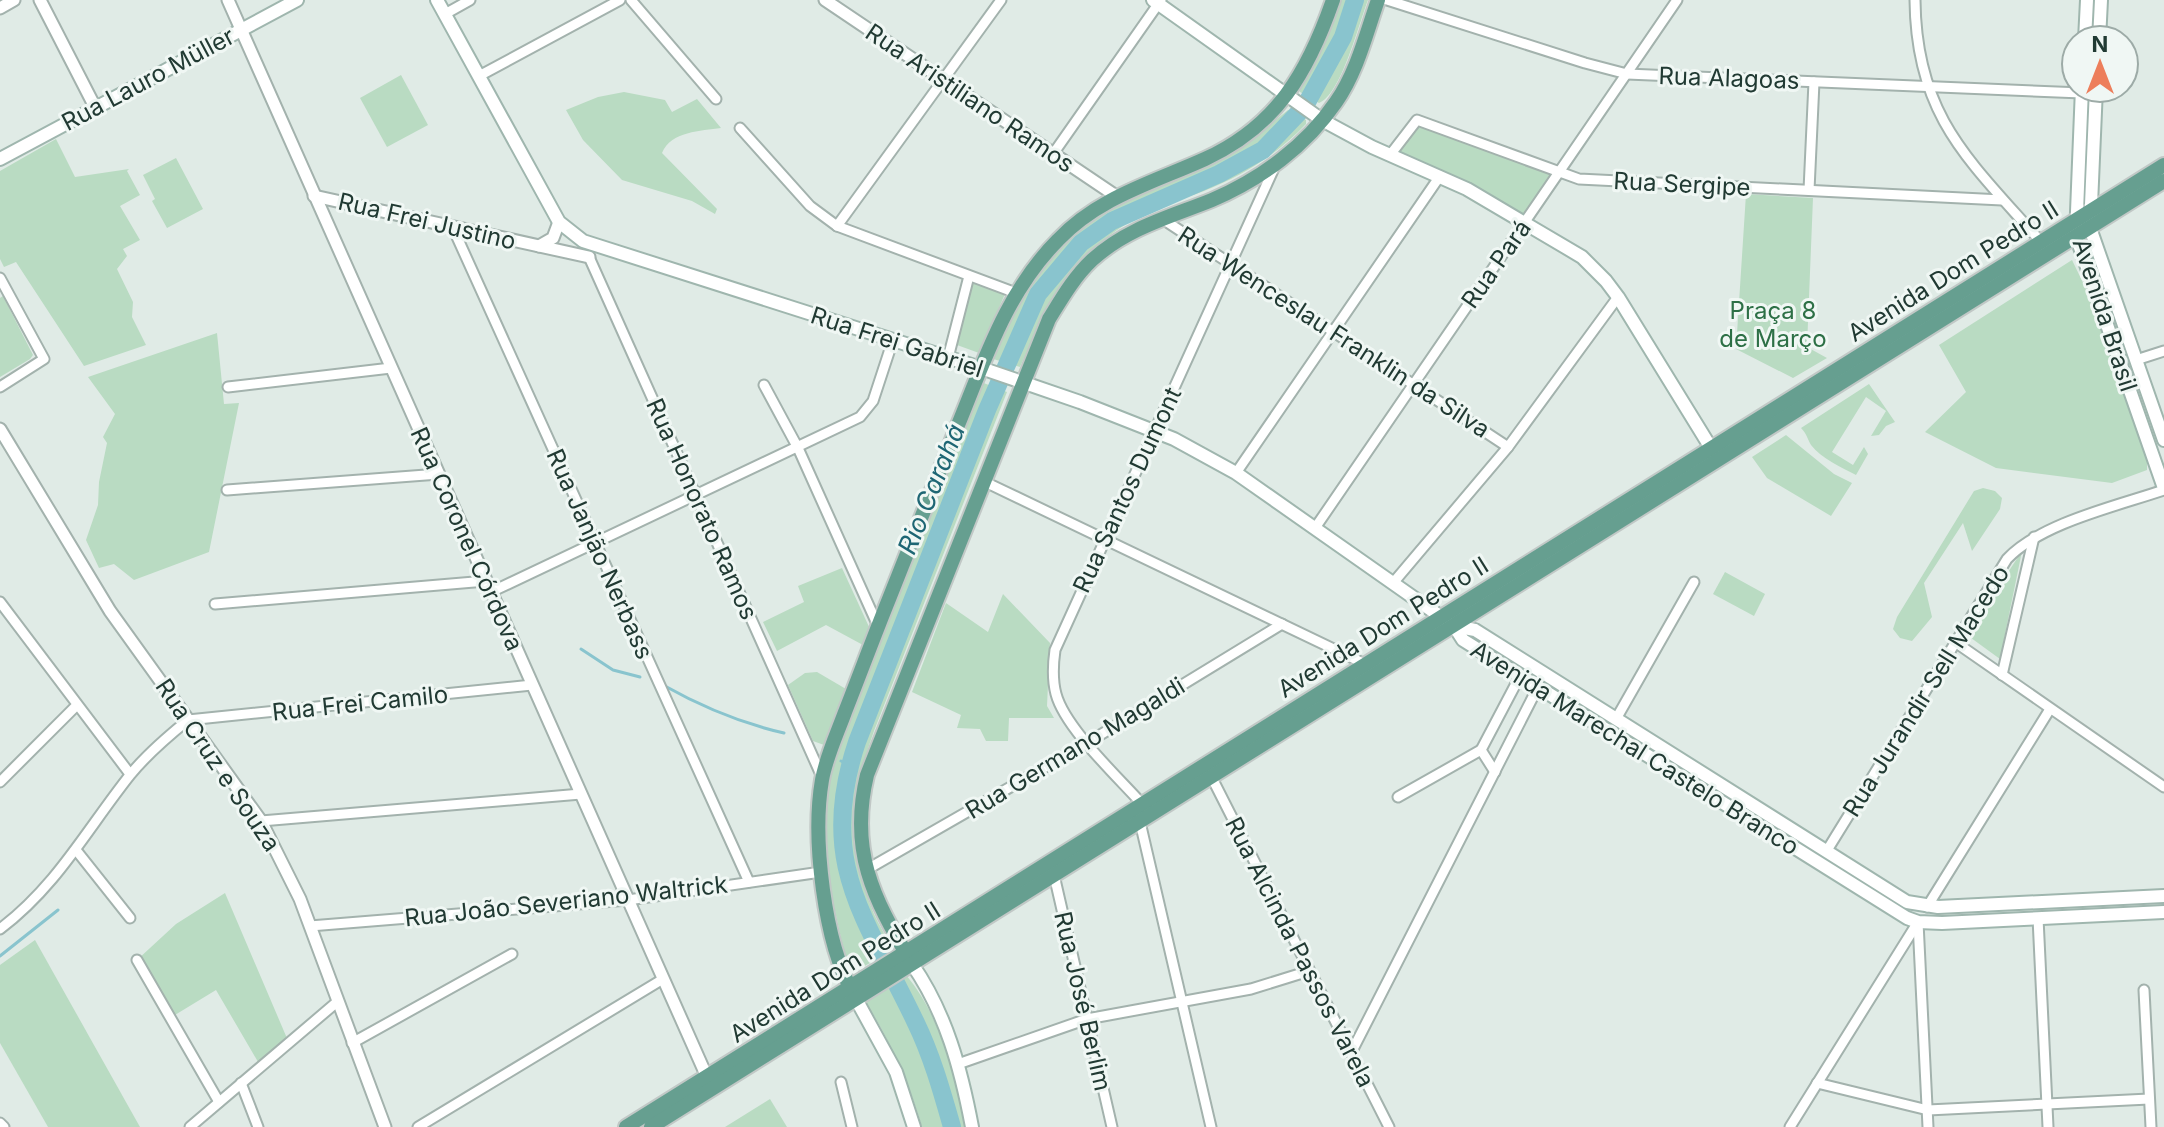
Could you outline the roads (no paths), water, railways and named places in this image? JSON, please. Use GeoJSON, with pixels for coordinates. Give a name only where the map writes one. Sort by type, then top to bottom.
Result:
{"type":"FeatureCollection","features":[{"type":"Feature","properties":{"kind":"main road","name":"Rua Lauro Müller"},"geometry":{"type":"LineString","coordinates":[[0,159],[297,0]]}},
{"type":"Feature","properties":{"kind":"main road","name":"Rua Frei Gabriel"},"geometry":{"type":"LineString","coordinates":[[437,0],[559,222],[583,241],[985,370],[1155,430],[1236,473],[1454,626]]}},
{"type":"Feature","properties":{"kind":"main road"},"geometry":{"type":"LineString","coordinates":[[914,1127],[896,1072],[853,994],[832,932],[821,872],[818,818],[822,777],[878,626],[1016,293],[1042,256],[1087,215],[1116,196],[1223,150],[1292,98],[1333,0]]}},
{"type":"Feature","properties":{"kind":"main road"},"geometry":{"type":"LineString","coordinates":[[972,1127],[958,1064],[939,1009],[906,960],[879,906],[866,870],[860,830],[867,775],[983,481],[1018,381],[1049,319],[1076,278],[1092,260],[1118,240],[1161,218],[1231,191],[1277,163],[1346,85],[1378,0]]}},
{"type":"Feature","properties":{"kind":"main road"},"geometry":{"type":"LineString","coordinates":[[2086,24],[2087,0]]}},
{"type":"Feature","properties":{"kind":"main road"},"geometry":{"type":"LineString","coordinates":[[2100,24],[2101,0]]}},
{"type":"Feature","properties":{"kind":"main road"},"geometry":{"type":"LineString","coordinates":[[1157,1],[1318,117],[1390,155],[1440,176],[1582,257],[1618,297],[1711,448],[1714,456],[1710,465]]}},
{"type":"Feature","properties":{"kind":"main road","name":"Avenida Brasil"},"geometry":{"type":"LineString","coordinates":[[2081,104],[2076,236],[2164,489]]}},
{"type":"Feature","properties":{"kind":"main road","name":"Avenida Brasil"},"geometry":{"type":"LineString","coordinates":[[2095,104],[2090,228],[2164,440]]}},
{"type":"Feature","properties":{"kind":"main road","name":"Avenida Dom Pedro II"},"geometry":{"type":"LineString","coordinates":[[651,1127],[1142,804],[2164,165]]}},
{"type":"Feature","properties":{"kind":"main road","name":"Avenida Dom Pedro II"},"geometry":{"type":"LineString","coordinates":[[906,960],[1054,875],[1212,778],[2164,181]]}},
{"type":"Feature","properties":{"kind":"main road","name":"Avenida Marechal Castelo Branco"},"geometry":{"type":"LineString","coordinates":[[1454,626],[1475,630],[1907,902],[1927,907],[2164,896]]}},
{"type":"Feature","properties":{"kind":"main road","name":"Avenida Marechal Castelo Branco"},"geometry":{"type":"LineString","coordinates":[[1454,626],[1463,640],[1896,913],[1918,922],[2164,912]]}},
{"type":"Feature","properties":{"kind":"main road"},"geometry":{"type":"LineString","coordinates":[[1520,676],[1539,670],[1538,687]]}},
{"type":"Feature","properties":{"kind":"main road"},"geometry":{"type":"LineString","coordinates":[[1918,922],[1964,906]]}},
{"type":"Feature","properties":{"kind":"main road","name":"Avenida Dom Pedro II"},"geometry":{"type":"LineString","coordinates":[[626,1127],[853,994]]}},
{"type":"Feature","properties":{"kind":"street"},"geometry":{"type":"LineString","coordinates":[[0,8],[14,0]]}},
{"type":"Feature","properties":{"kind":"street"},"geometry":{"type":"LineString","coordinates":[[40,0],[95,107]]}},
{"type":"Feature","properties":{"kind":"street","name":"Rua Coronel Córdova"},"geometry":{"type":"LineString","coordinates":[[228,0],[707,1077]]}},
{"type":"Feature","properties":{"kind":"street"},"geometry":{"type":"LineString","coordinates":[[445,14],[470,0]]}},
{"type":"Feature","properties":{"kind":"street"},"geometry":{"type":"LineString","coordinates":[[479,76],[620,0]]}},
{"type":"Feature","properties":{"kind":"street"},"geometry":{"type":"LineString","coordinates":[[631,0],[716,99]]}},
{"type":"Feature","properties":{"kind":"street"},"geometry":{"type":"LineString","coordinates":[[837,226],[1001,0]]}},
{"type":"Feature","properties":{"kind":"street","name":"Rua Alagoas"},"geometry":{"type":"LineString","coordinates":[[1387,0],[1627,74],[2060,90]]}},
{"type":"Feature","properties":{"kind":"street","name":"Rua Pará"},"geometry":{"type":"LineString","coordinates":[[1315,528],[1677,0]]}},
{"type":"Feature","properties":{"kind":"street"},"geometry":{"type":"LineString","coordinates":[[1915,0],[1919,48],[1928,87],[1938,110],[1957,145],[2041,242]]}},
{"type":"Feature","properties":{"kind":"street"},"geometry":{"type":"LineString","coordinates":[[1053,154],[1157,1]]}},
{"type":"Feature","properties":{"kind":"street","name":"Rua Aristiliano Ramos"},"geometry":{"type":"LineString","coordinates":[[833,2],[1116,196]]}},
{"type":"Feature","properties":{"kind":"street"},"geometry":{"type":"LineString","coordinates":[[1809,190],[1814,82]]}},
{"type":"Feature","properties":{"kind":"street","name":"Rua Sergipe"},"geometry":{"type":"LineString","coordinates":[[1390,155],[1417,120],[1579,179],[2002,200]]}},
{"type":"Feature","properties":{"kind":"street"},"geometry":{"type":"LineString","coordinates":[[740,128],[810,206],[837,226],[1016,293]]}},
{"type":"Feature","properties":{"kind":"street","name":"Rua Santos Dumont"},"geometry":{"type":"LineString","coordinates":[[1142,804],[1087,743],[1062,709],[1056,695],[1053,663],[1060,638],[1277,163]]}},
{"type":"Feature","properties":{"kind":"street"},"geometry":{"type":"LineString","coordinates":[[1236,473],[1440,176]]}},
{"type":"Feature","properties":{"kind":"street","name":"Rua Frei Justino"},"geometry":{"type":"LineString","coordinates":[[314,196],[589,257]]}},
{"type":"Feature","properties":{"kind":"street","name":"Rua Wenceslau Franklin da Silva"},"geometry":{"type":"LineString","coordinates":[[1161,218],[1508,447]]}},
{"type":"Feature","properties":{"kind":"street","name":"Rua Frei Justino"},"geometry":{"type":"LineString","coordinates":[[539,246],[553,238],[559,222]]}},
{"type":"Feature","properties":{"kind":"street","name":"Rua Janjão Nerbass"},"geometry":{"type":"LineString","coordinates":[[452,226],[749,882]]}},
{"type":"Feature","properties":{"kind":"street","name":"Rua Honorato Ramos"},"geometry":{"type":"LineString","coordinates":[[583,241],[822,777]]}},
{"type":"Feature","properties":{"kind":"street"},"geometry":{"type":"LineString","coordinates":[[948,358],[969,276]]}},
{"type":"Feature","properties":{"kind":"street"},"geometry":{"type":"LineString","coordinates":[[0,278],[44,359],[0,387]]}},
{"type":"Feature","properties":{"kind":"street"},"geometry":{"type":"LineString","coordinates":[[1393,583],[1508,447],[1618,297]]}},
{"type":"Feature","properties":{"kind":"street"},"geometry":{"type":"LineString","coordinates":[[215,604],[488,586],[595,543],[849,424],[868,410],[893,340]]}},
{"type":"Feature","properties":{"kind":"street"},"geometry":{"type":"LineString","coordinates":[[2136,360],[2164,351]]}},
{"type":"Feature","properties":{"kind":"street"},"geometry":{"type":"LineString","coordinates":[[228,387],[391,368]]}},
{"type":"Feature","properties":{"kind":"street"},"geometry":{"type":"LineString","coordinates":[[764,385],[798,448],[878,626]]}},
{"type":"Feature","properties":{"kind":"street","name":"Rua Cruz e Souza"},"geometry":{"type":"LineString","coordinates":[[0,429],[4,444],[110,611],[261,821],[288,872],[310,926],[385,1127]]}},
{"type":"Feature","properties":{"kind":"street"},"geometry":{"type":"LineString","coordinates":[[227,490],[439,474]]}},
{"type":"Feature","properties":{"kind":"street"},"geometry":{"type":"LineString","coordinates":[[983,481],[1365,664]]}},
{"type":"Feature","properties":{"kind":"street"},"geometry":{"type":"LineString","coordinates":[[2002,675],[2034,537],[2164,489]]}},
{"type":"Feature","properties":{"kind":"street","name":"Rua Jurandir Sell Macedo"},"geometry":{"type":"LineString","coordinates":[[1826,852],[2007,559],[2034,537]]}},
{"type":"Feature","properties":{"kind":"street"},"geometry":{"type":"LineString","coordinates":[[1616,719],[1694,582]]}},
{"type":"Feature","properties":{"kind":"street"},"geometry":{"type":"LineString","coordinates":[[0,602],[130,774]]}},
{"type":"Feature","properties":{"kind":"street","name":"Rua Germano Magaldi"},"geometry":{"type":"LineString","coordinates":[[866,870],[1087,743],[1282,624]]}},
{"type":"Feature","properties":{"kind":"street"},"geometry":{"type":"LineString","coordinates":[[1955,642],[2164,787]]}},
{"type":"Feature","properties":{"kind":"street"},"geometry":{"type":"LineString","coordinates":[[1398,797],[1481,750],[1520,676]]}},
{"type":"Feature","properties":{"kind":"street","name":"Rua Frei Camilo"},"geometry":{"type":"LineString","coordinates":[[188,720],[532,685]]}},
{"type":"Feature","properties":{"kind":"street"},"geometry":{"type":"LineString","coordinates":[[1351,1053],[1538,687]]}},
{"type":"Feature","properties":{"kind":"street"},"geometry":{"type":"LineString","coordinates":[[0,782],[77,705]]}},
{"type":"Feature","properties":{"kind":"street"},"geometry":{"type":"LineString","coordinates":[[1927,907],[2050,709]]}},
{"type":"Feature","properties":{"kind":"street"},"geometry":{"type":"LineString","coordinates":[[0,929],[36,900],[130,774],[188,720]]}},
{"type":"Feature","properties":{"kind":"street"},"geometry":{"type":"LineString","coordinates":[[1481,750],[1495,772]]}},
{"type":"Feature","properties":{"kind":"street","name":"Rua Alcinda Passos Varela"},"geometry":{"type":"LineString","coordinates":[[1212,778],[1389,1127]]}},
{"type":"Feature","properties":{"kind":"street"},"geometry":{"type":"LineString","coordinates":[[261,821],[581,794]]}},
{"type":"Feature","properties":{"kind":"street"},"geometry":{"type":"LineString","coordinates":[[1140,822],[1211,1127]]}},
{"type":"Feature","properties":{"kind":"street"},"geometry":{"type":"LineString","coordinates":[[76,850],[130,918]]}},
{"type":"Feature","properties":{"kind":"street","name":"Rua João Severiano Waltrick"},"geometry":{"type":"LineString","coordinates":[[310,926],[628,900],[821,872]]}},
{"type":"Feature","properties":{"kind":"street","name":"Rua José Berlim"},"geometry":{"type":"LineString","coordinates":[[1054,875],[1111,1127]]}},
{"type":"Feature","properties":{"kind":"street"},"geometry":{"type":"LineString","coordinates":[[2038,918],[2048,1127]]}},
{"type":"Feature","properties":{"kind":"street"},"geometry":{"type":"LineString","coordinates":[[1790,1127],[1918,922]]}},
{"type":"Feature","properties":{"kind":"street"},"geometry":{"type":"LineString","coordinates":[[1918,922],[1928,1127]]}},
{"type":"Feature","properties":{"kind":"street"},"geometry":{"type":"LineString","coordinates":[[352,1043],[512,954]]}},
{"type":"Feature","properties":{"kind":"street"},"geometry":{"type":"LineString","coordinates":[[137,960],[219,1102]]}},
{"type":"Feature","properties":{"kind":"street"},"geometry":{"type":"LineString","coordinates":[[958,1064],[1087,1019],[1260,987],[1309,971]]}},
{"type":"Feature","properties":{"kind":"street"},"geometry":{"type":"LineString","coordinates":[[418,1127],[663,979]]}},
{"type":"Feature","properties":{"kind":"street"},"geometry":{"type":"LineString","coordinates":[[2144,990],[2150,1125],[2162,1123]]}},
{"type":"Feature","properties":{"kind":"street"},"geometry":{"type":"LineString","coordinates":[[190,1127],[337,1002]]}},
{"type":"Feature","properties":{"kind":"street"},"geometry":{"type":"LineString","coordinates":[[841,1082],[852,1127]]}},
{"type":"Feature","properties":{"kind":"street"},"geometry":{"type":"LineString","coordinates":[[241,1083],[258,1127]]}},
{"type":"Feature","properties":{"kind":"street"},"geometry":{"type":"LineString","coordinates":[[1817,1083],[1928,1110],[2149,1099]]}},
{"type":"Feature","properties":{"kind":"waterway","name":"Rio Carahá"},"geometry":{"type":"LineString","coordinates":[[952,1127],[927,1048],[865,921],[845,857],[842,823],[846,785],[857,742],[987,410],[1038,294],[1081,243],[1112,221],[1219,174],[1263,150],[1305,106],[1343,37],[1355,0]]}},
{"type":"Feature","properties":{"kind":"waterway"},"geometry":{"type":"LineString","coordinates":[[581,649],[613,670],[640,677]]}},
{"type":"Feature","properties":{"kind":"waterway"},"geometry":{"type":"LineString","coordinates":[[663,685],[722,714],[784,733]]}},
{"type":"Feature","properties":{"kind":"waterway"},"geometry":{"type":"LineString","coordinates":[[841,761],[850,765]]}},
{"type":"Feature","properties":{"kind":"waterway"},"geometry":{"type":"LineString","coordinates":[[0,956],[58,910]]}},
{"type":"Feature","properties":{"kind":"park label","name":"Praça 8 de Março"},"geometry":{"type":"Point","coordinates":[1773,324]}}]}
